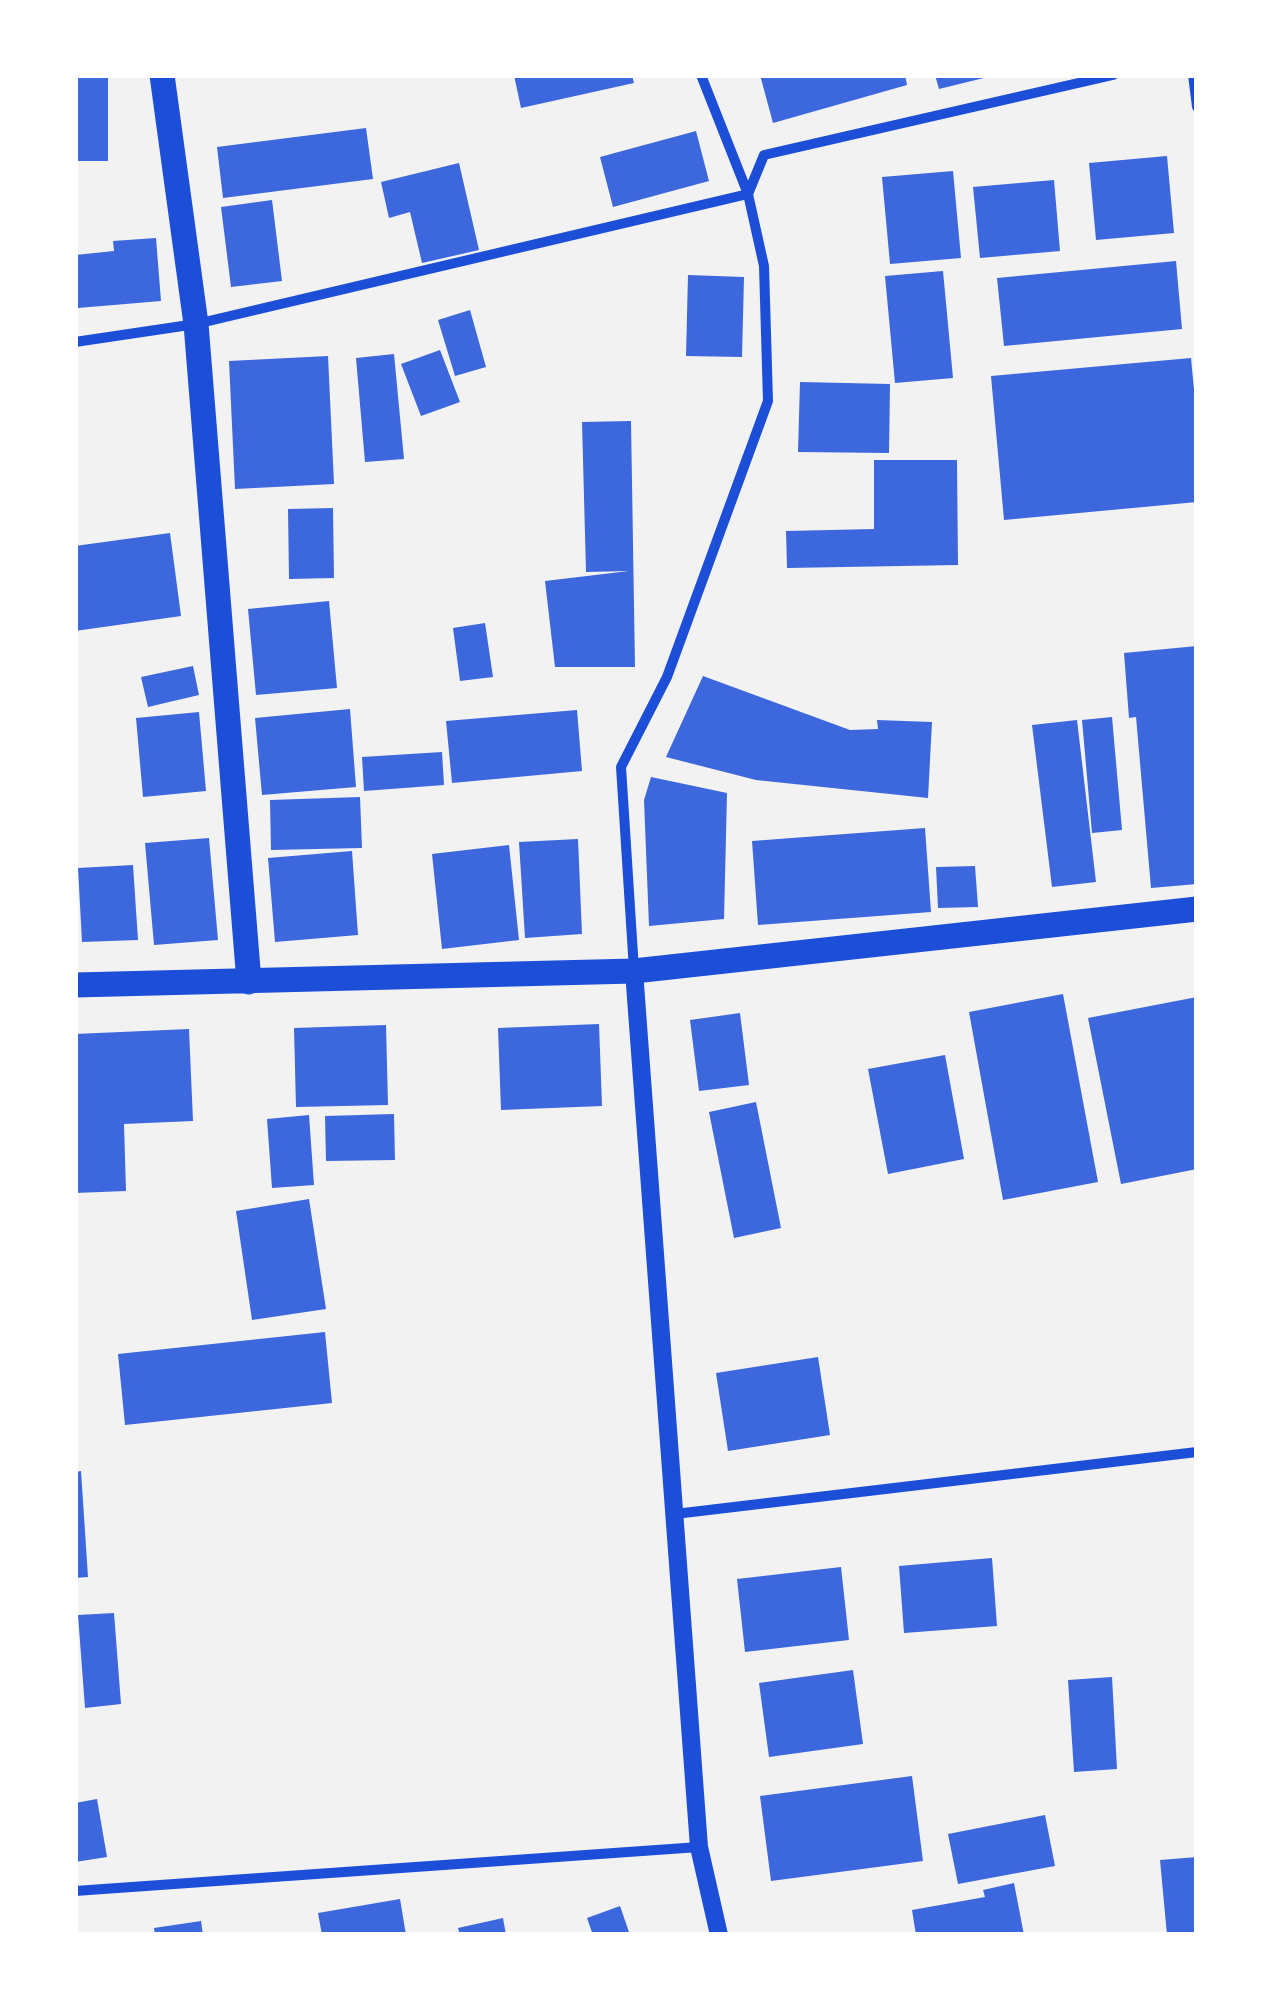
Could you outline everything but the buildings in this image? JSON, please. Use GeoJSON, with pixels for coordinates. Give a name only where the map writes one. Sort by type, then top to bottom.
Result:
{"type":"FeatureCollection","features":[{"type":"Feature","properties":{"kind":"main road"},"geometry":{"type":"LineString","coordinates":[[162,75],[196,324],[249,982]]}},
{"type":"Feature","properties":{"kind":"main road"},"geometry":{"type":"LineString","coordinates":[[75,985],[634,971],[1197,909]]}},
{"type":"Feature","properties":{"kind":"street"},"geometry":{"type":"LineString","coordinates":[[701,75],[748,194],[764,266],[768,402],[666,677],[621,767],[699,1847],[718,1935]]}},
{"type":"Feature","properties":{"kind":"street"},"geometry":{"type":"LineString","coordinates":[[748,194],[764,155],[1113,75]]}},
{"type":"Feature","properties":{"kind":"street"},"geometry":{"type":"LineString","coordinates":[[1193,75],[1197,107]]}},
{"type":"Feature","properties":{"kind":"street"},"geometry":{"type":"LineString","coordinates":[[75,342],[196,324],[748,194]]}},
{"type":"Feature","properties":{"kind":"street"},"geometry":{"type":"LineString","coordinates":[[675,1514],[1197,1452]]}},
{"type":"Feature","properties":{"kind":"street"},"geometry":{"type":"LineString","coordinates":[[75,1891],[699,1847]]}}]}
